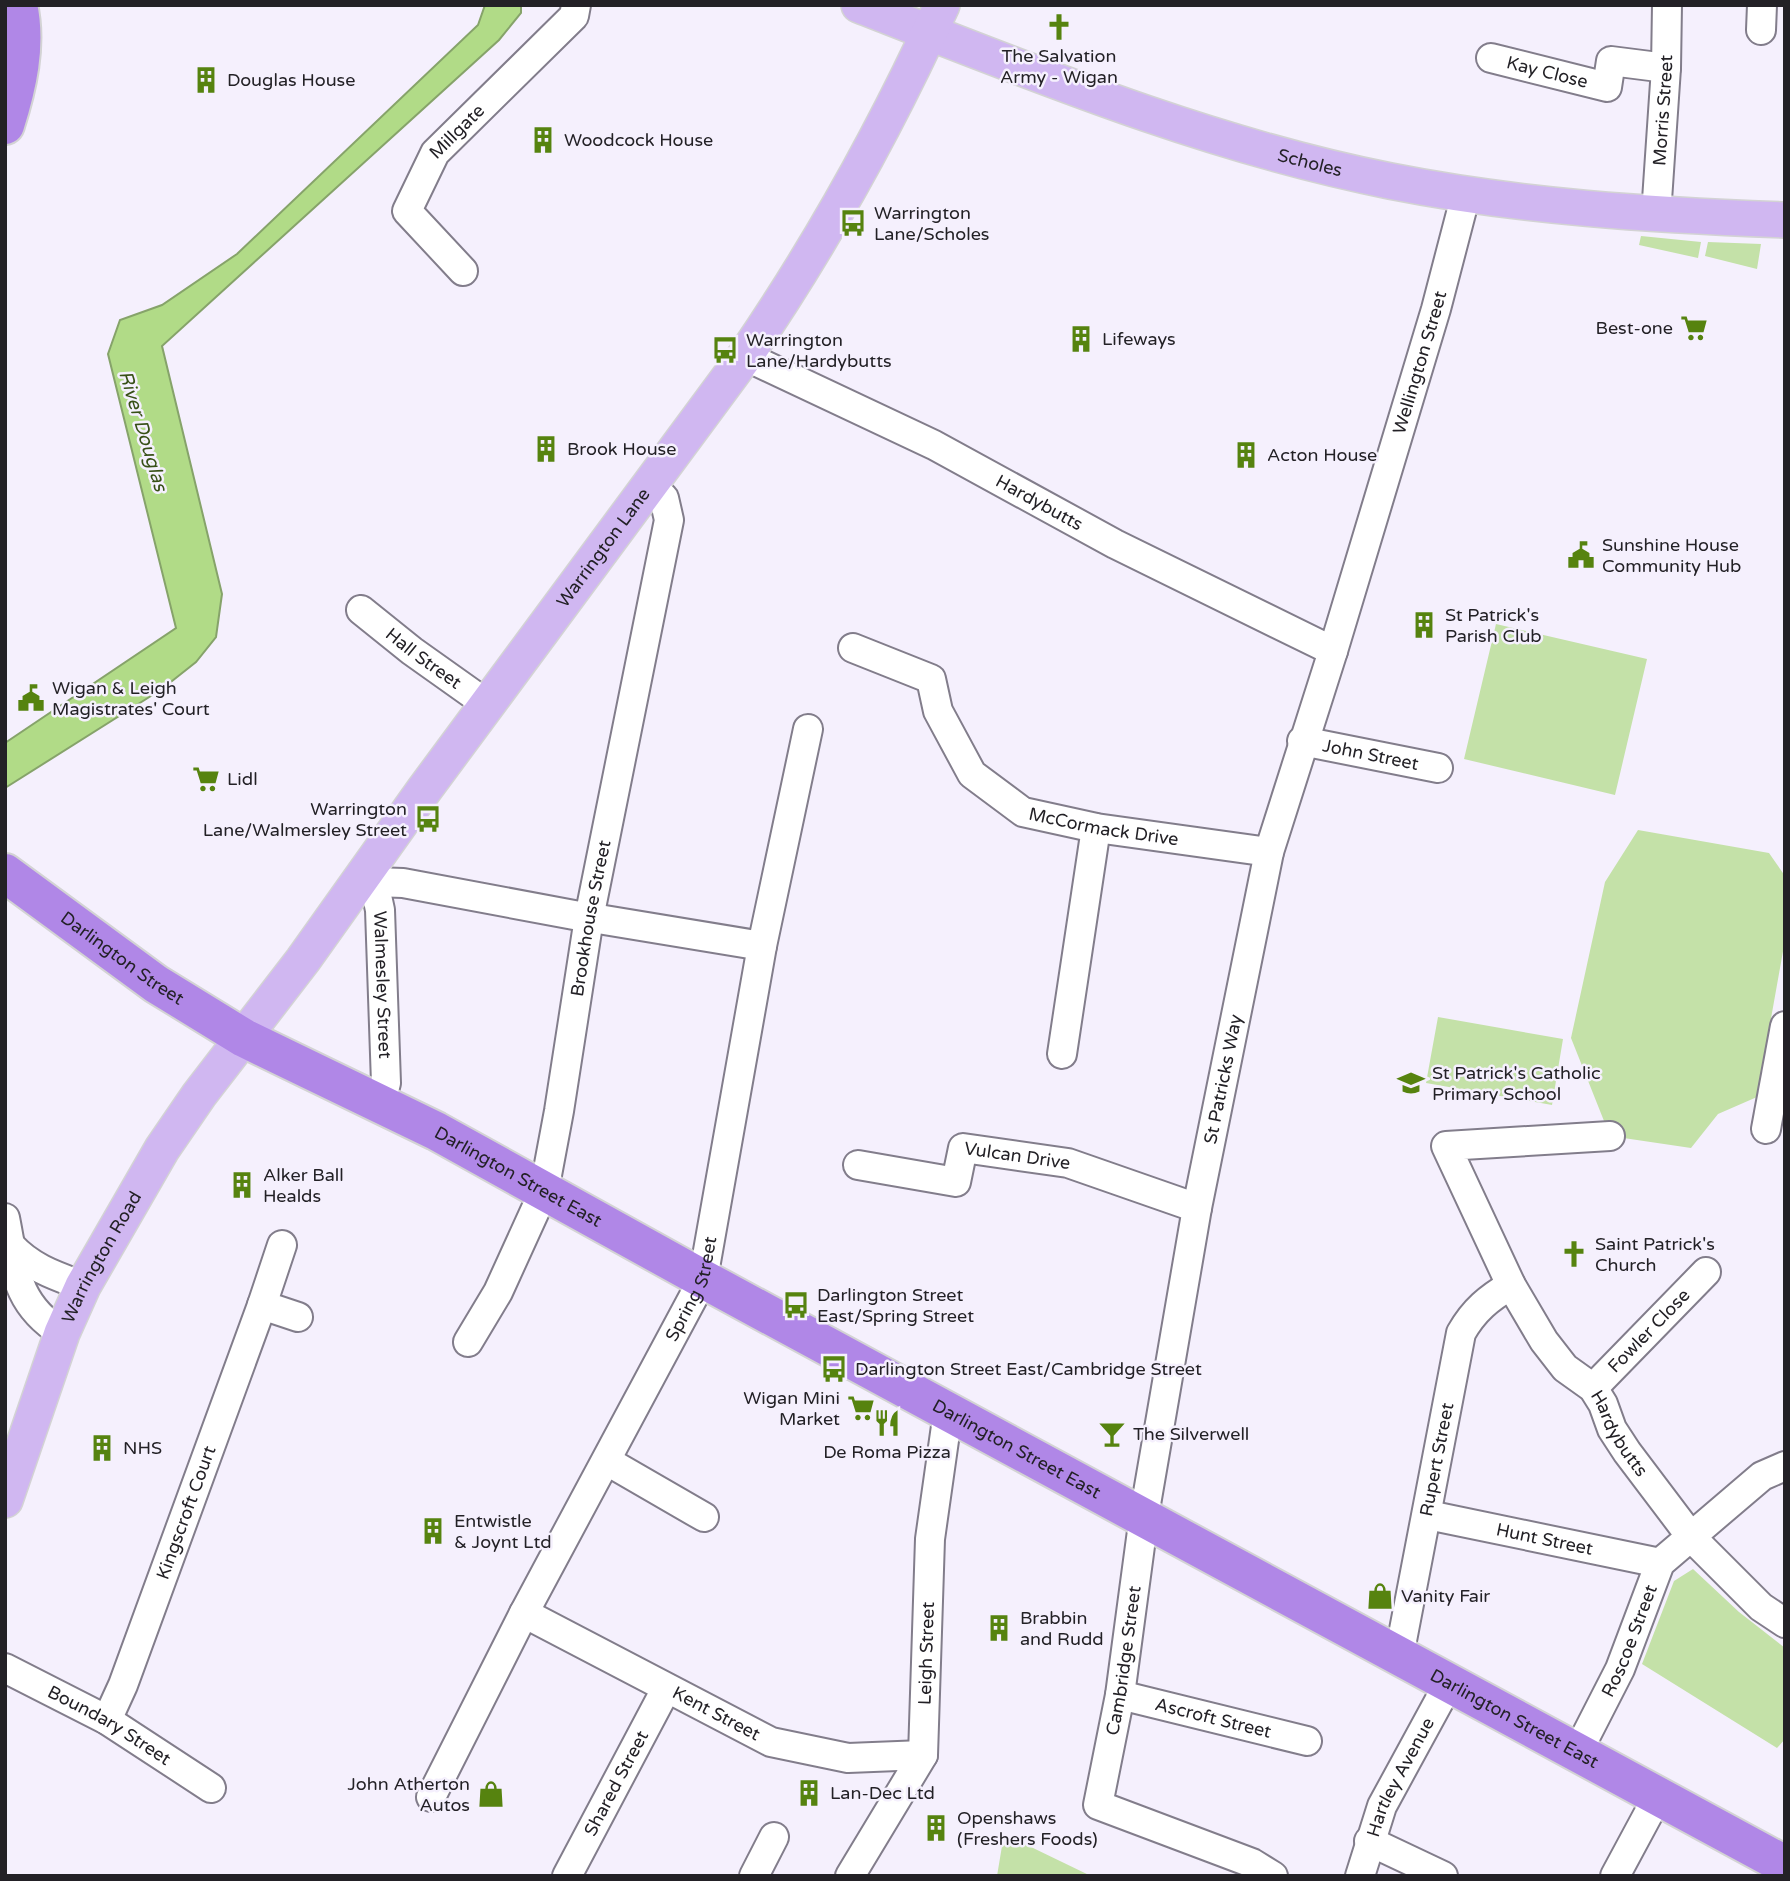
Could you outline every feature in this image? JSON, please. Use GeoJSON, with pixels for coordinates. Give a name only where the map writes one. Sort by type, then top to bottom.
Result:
{"type":"FeatureCollection","features":[{"type":"Feature","properties":{"kind":"highway"},"geometry":{"type":"LineString","coordinates":[[5,125],[20,55],[21,19],[18,5]]}},
{"type":"Feature","properties":{"kind":"highway","name":"Darlington Street"},"geometry":{"type":"LineString","coordinates":[[5,873],[156,984],[244,1038]]}},
{"type":"Feature","properties":{"kind":"highway","name":"Darlington Street East"},"geometry":{"type":"LineString","coordinates":[[244,1038],[436,1130],[703,1279],[1785,1865]]}},
{"type":"Feature","properties":{"kind":"main road","name":"Scholes"},"geometry":{"type":"LineString","coordinates":[[859,5],[935,20],[1161,118],[1275,154],[1389,181],[1538,204],[1656,215],[1785,220]]}},
{"type":"Feature","properties":{"kind":"main road","name":"Warrington Lane"},"geometry":{"type":"LineString","coordinates":[[244,1038],[370,877],[488,705],[779,307],[898,98],[935,20]]}},
{"type":"Feature","properties":{"kind":"main road","name":"Warrington Road"},"geometry":{"type":"LineString","coordinates":[[5,1500],[62,1333],[83,1286],[162,1149],[199,1095],[244,1038]]}},
{"type":"Feature","properties":{"kind":"street","name":"Millgate"},"geometry":{"type":"LineString","coordinates":[[463,271],[407,211],[435,153],[574,16],[576,5]]}},
{"type":"Feature","properties":{"kind":"street","name":"Morris Street"},"geometry":{"type":"LineString","coordinates":[[1656,215],[1666,68],[1667,5]]}},
{"type":"Feature","properties":{"kind":"street","name":"Kay Close"},"geometry":{"type":"LineString","coordinates":[[1491,58],[1607,87],[1611,61],[1666,68]]}},
{"type":"Feature","properties":{"kind":"street","name":"Wellington Street"},"geometry":{"type":"LineString","coordinates":[[1333,651],[1436,309],[1466,194]]}},
{"type":"Feature","properties":{"kind":"street","name":"Hardybutts"},"geometry":{"type":"LineString","coordinates":[[745,356],[934,445],[1115,544],[1333,651]]}},
{"type":"Feature","properties":{"kind":"street","name":"Brookhouse Street"},"geometry":{"type":"LineString","coordinates":[[468,1342],[498,1292],[544,1192],[561,1102],[589,918],[668,520],[664,498],[650,485]]}},
{"type":"Feature","properties":{"kind":"street","name":"Hall Street"},"geometry":{"type":"LineString","coordinates":[[361,610],[412,651],[488,705]]}},
{"type":"Feature","properties":{"kind":"street","name":"McCormack Drive"},"geometry":{"type":"LineString","coordinates":[[853,648],[931,679],[938,710],[972,774],[1023,812],[1096,828],[1269,852]]}},
{"type":"Feature","properties":{"kind":"street","name":"St Patricks Way"},"geometry":{"type":"LineString","coordinates":[[1144,1516],[1197,1208],[1269,852],[1302,741],[1333,651]]}},
{"type":"Feature","properties":{"kind":"street","name":"Spring Street"},"geometry":{"type":"LineString","coordinates":[[431,1797],[524,1613],[703,1279],[762,946],[808,729]]}},
{"type":"Feature","properties":{"kind":"street","name":"John Street"},"geometry":{"type":"LineString","coordinates":[[1302,741],[1438,768]]}},
{"type":"Feature","properties":{"kind":"street"},"geometry":{"type":"LineString","coordinates":[[1062,1054],[1096,828]]}},
{"type":"Feature","properties":{"kind":"street"},"geometry":{"type":"LineString","coordinates":[[370,877],[589,918],[762,946]]}},
{"type":"Feature","properties":{"kind":"street","name":"Walmesley Street"},"geometry":{"type":"LineString","coordinates":[[370,877],[380,910],[386,1070],[386,1088],[381,1102]]}},
{"type":"Feature","properties":{"kind":"street"},"geometry":{"type":"LineString","coordinates":[[1766,1129],[1779,1096],[1785,1027]]}},
{"type":"Feature","properties":{"kind":"street","name":"Hardybutts"},"geometry":{"type":"LineString","coordinates":[[1609,1136],[1446,1146],[1511,1285],[1544,1341],[1565,1368],[1593,1388],[1612,1429],[1627,1452],[1692,1538],[1761,1607],[1785,1623]]}},
{"type":"Feature","properties":{"kind":"street","name":"Vulcan Drive"},"geometry":{"type":"LineString","coordinates":[[858,1165],[956,1182],[963,1148],[1068,1163],[1197,1208]]}},
{"type":"Feature","properties":{"kind":"street"},"geometry":{"type":"LineString","coordinates":[[5,1218],[8,1247],[16,1278],[25,1298],[35,1313],[62,1333]]}},
{"type":"Feature","properties":{"kind":"street","name":"Kingscroft Court"},"geometry":{"type":"LineString","coordinates":[[107,1720],[133,1660],[282,1245]]}},
{"type":"Feature","properties":{"kind":"street"},"geometry":{"type":"LineString","coordinates":[[8,1247],[37,1268],[83,1286]]}},
{"type":"Feature","properties":{"kind":"street","name":"Fowler Close"},"geometry":{"type":"LineString","coordinates":[[1593,1388],[1706,1272]]}},
{"type":"Feature","properties":{"kind":"street","name":"Rupert Street"},"geometry":{"type":"LineString","coordinates":[[1399,1656],[1461,1333],[1482,1304],[1511,1285]]}},
{"type":"Feature","properties":{"kind":"street"},"geometry":{"type":"LineString","coordinates":[[262,1305],[298,1317]]}},
{"type":"Feature","properties":{"kind":"street","name":"Leigh Street"},"geometry":{"type":"LineString","coordinates":[[850,1876],[923,1755],[930,1539],[948,1412]]}},
{"type":"Feature","properties":{"kind":"street"},"geometry":{"type":"LineString","coordinates":[[607,1461],[704,1517]]}},
{"type":"Feature","properties":{"kind":"street","name":"Roscoe Street"},"geometry":{"type":"LineString","coordinates":[[1577,1753],[1619,1669],[1660,1563],[1762,1476],[1785,1466]]}},
{"type":"Feature","properties":{"kind":"street","name":"Hunt Street"},"geometry":{"type":"LineString","coordinates":[[1428,1515],[1660,1563]]}},
{"type":"Feature","properties":{"kind":"street","name":"Cambridge Street"},"geometry":{"type":"LineString","coordinates":[[1144,1516],[1120,1696],[1098,1805],[1252,1863],[1273,1876]]}},
{"type":"Feature","properties":{"kind":"street","name":"Kent Street"},"geometry":{"type":"LineString","coordinates":[[524,1613],[771,1742],[848,1758],[923,1755]]}},
{"type":"Feature","properties":{"kind":"street","name":"Boundary Street"},"geometry":{"type":"LineString","coordinates":[[5,1668],[107,1720],[211,1788]]}},
{"type":"Feature","properties":{"kind":"street","name":"Hartley Avenue"},"geometry":{"type":"LineString","coordinates":[[1360,1876],[1382,1806],[1449,1683]]}},
{"type":"Feature","properties":{"kind":"street","name":"Shared Street"},"geometry":{"type":"LineString","coordinates":[[567,1876],[666,1689]]}},
{"type":"Feature","properties":{"kind":"street","name":"Ascroft Street"},"geometry":{"type":"LineString","coordinates":[[1120,1696],[1307,1741]]}},
{"type":"Feature","properties":{"kind":"street"},"geometry":{"type":"LineString","coordinates":[[1615,1876],[1658,1796]]}},
{"type":"Feature","properties":{"kind":"street"},"geometry":{"type":"LineString","coordinates":[[754,1876],[774,1838]]}},
{"type":"Feature","properties":{"kind":"street"},"geometry":{"type":"LineString","coordinates":[[1369,1842],[1443,1876]]}},
{"type":"Feature","properties":{"kind":"shaded area"},"geometry":{"type":"Polygon","coordinates":[[[1641,236],[1701,242],[1698,258],[1639,245],[1641,236]]]}},
{"type":"Feature","properties":{"kind":"shaded area"},"geometry":{"type":"Polygon","coordinates":[[[1708,242],[1761,244],[1757,269],[1705,256],[1708,242]]]}},
{"type":"Feature","properties":{"kind":"shaded area"},"geometry":{"type":"Polygon","coordinates":[[[1496,624],[1647,659],[1615,795],[1464,759],[1496,624]]]}},
{"type":"Feature","properties":{"kind":"shaded area"},"geometry":{"type":"Polygon","coordinates":[[[1638,830],[1769,853],[1785,876],[1785,940],[1757,1097],[1718,1114],[1691,1148],[1610,1136],[1571,1038],[1605,882],[1638,830]]]}},
{"type":"Feature","properties":{"kind":"shaded area"},"geometry":{"type":"Polygon","coordinates":[[[1438,1017],[1563,1039],[1552,1105],[1426,1083],[1438,1017]]]}},
{"type":"Feature","properties":{"kind":"shaded area"},"geometry":{"type":"Polygon","coordinates":[[[1693,1569],[1739,1612],[1785,1648],[1785,1739],[1777,1748],[1642,1664],[1674,1581],[1693,1569]]]}},
{"type":"Feature","properties":{"kind":"shaded area"},"geometry":{"type":"Polygon","coordinates":[[[1004,1834],[1091,1876],[997,1876],[1004,1834]]]}},
{"type":"Feature","properties":{"kind":"water","name":"River Douglas"},"geometry":{"type":"Polygon","coordinates":[[[485,5],[521,5],[521,13],[499,40],[162,346],[222,594],[216,637],[196,662],[162,689],[5,788],[5,743],[176,628],[108,354],[120,320],[162,305],[237,254],[478,25],[485,5]]]}},
{"type":"Feature","properties":{"kind":"place","name":"The Salvation Army - Wigan"},"geometry":{"type":"Point","coordinates":[1059,27]}},
{"type":"Feature","properties":{"kind":"place","name":"Douglas House"},"geometry":{"type":"Point","coordinates":[206,80]}},
{"type":"Feature","properties":{"kind":"place","name":"Woodcock House"},"geometry":{"type":"Point","coordinates":[543,140]}},
{"type":"Feature","properties":{"kind":"place","name":"Warrington Lane/Scholes"},"geometry":{"type":"Point","coordinates":[853,223]}},
{"type":"Feature","properties":{"kind":"place","name":"Best-one"},"geometry":{"type":"Point","coordinates":[1694,328]}},
{"type":"Feature","properties":{"kind":"place","name":"Lifeways"},"geometry":{"type":"Point","coordinates":[1081,339]}},
{"type":"Feature","properties":{"kind":"place","name":"Warrington Lane/Hardybutts"},"geometry":{"type":"Point","coordinates":[725,350]}},
{"type":"Feature","properties":{"kind":"place","name":"Brook House"},"geometry":{"type":"Point","coordinates":[546,449]}},
{"type":"Feature","properties":{"kind":"place","name":"Acton House"},"geometry":{"type":"Point","coordinates":[1246,455]}},
{"type":"Feature","properties":{"kind":"place","name":"Sunshine House Community Hub"},"geometry":{"type":"Point","coordinates":[1581,555]}},
{"type":"Feature","properties":{"kind":"place","name":"St Patrick's Parish Club"},"geometry":{"type":"Point","coordinates":[1424,625]}},
{"type":"Feature","properties":{"kind":"place","name":"Wigan & Leigh Magistrates' Court"},"geometry":{"type":"Point","coordinates":[31,698]}},
{"type":"Feature","properties":{"kind":"place","name":"Lidl"},"geometry":{"type":"Point","coordinates":[206,779]}},
{"type":"Feature","properties":{"kind":"place","name":"Warrington Lane/Walmersley Street"},"geometry":{"type":"Point","coordinates":[428,819]}},
{"type":"Feature","properties":{"kind":"place","name":"St Patrick's Catholic Primary School"},"geometry":{"type":"Point","coordinates":[1411,1083]}},
{"type":"Feature","properties":{"kind":"place","name":"Alker Ball Healds"},"geometry":{"type":"Point","coordinates":[242,1185]}},
{"type":"Feature","properties":{"kind":"place","name":"Saint Patrick's Church"},"geometry":{"type":"Point","coordinates":[1574,1254]}},
{"type":"Feature","properties":{"kind":"place","name":"Darlington Street East/Spring Street"},"geometry":{"type":"Point","coordinates":[796,1305]}},
{"type":"Feature","properties":{"kind":"place","name":"Darlington Street East/Cambridge Street"},"geometry":{"type":"Point","coordinates":[834,1369]}},
{"type":"Feature","properties":{"kind":"place","name":"Wigan Mini Market"},"geometry":{"type":"Point","coordinates":[861,1408]}},
{"type":"Feature","properties":{"kind":"place","name":"De Roma Pizza"},"geometry":{"type":"Point","coordinates":[887,1423]}},
{"type":"Feature","properties":{"kind":"place","name":"The Silverwell"},"geometry":{"type":"Point","coordinates":[1112,1434]}},
{"type":"Feature","properties":{"kind":"place","name":"NHS"},"geometry":{"type":"Point","coordinates":[102,1448]}},
{"type":"Feature","properties":{"kind":"place","name":"Entwistle & Joynt Ltd"},"geometry":{"type":"Point","coordinates":[433,1531]}},
{"type":"Feature","properties":{"kind":"place","name":"Vanity Fair"},"geometry":{"type":"Point","coordinates":[1380,1596]}},
{"type":"Feature","properties":{"kind":"place","name":"Brabbin and Rudd"},"geometry":{"type":"Point","coordinates":[999,1628]}},
{"type":"Feature","properties":{"kind":"place","name":"Lan-Dec Ltd"},"geometry":{"type":"Point","coordinates":[809,1793]}},
{"type":"Feature","properties":{"kind":"place","name":"John Atherton Autos"},"geometry":{"type":"Point","coordinates":[491,1794]}},
{"type":"Feature","properties":{"kind":"place","name":"Openshaws (Freshers Foods)"},"geometry":{"type":"Point","coordinates":[936,1828]}}]}
